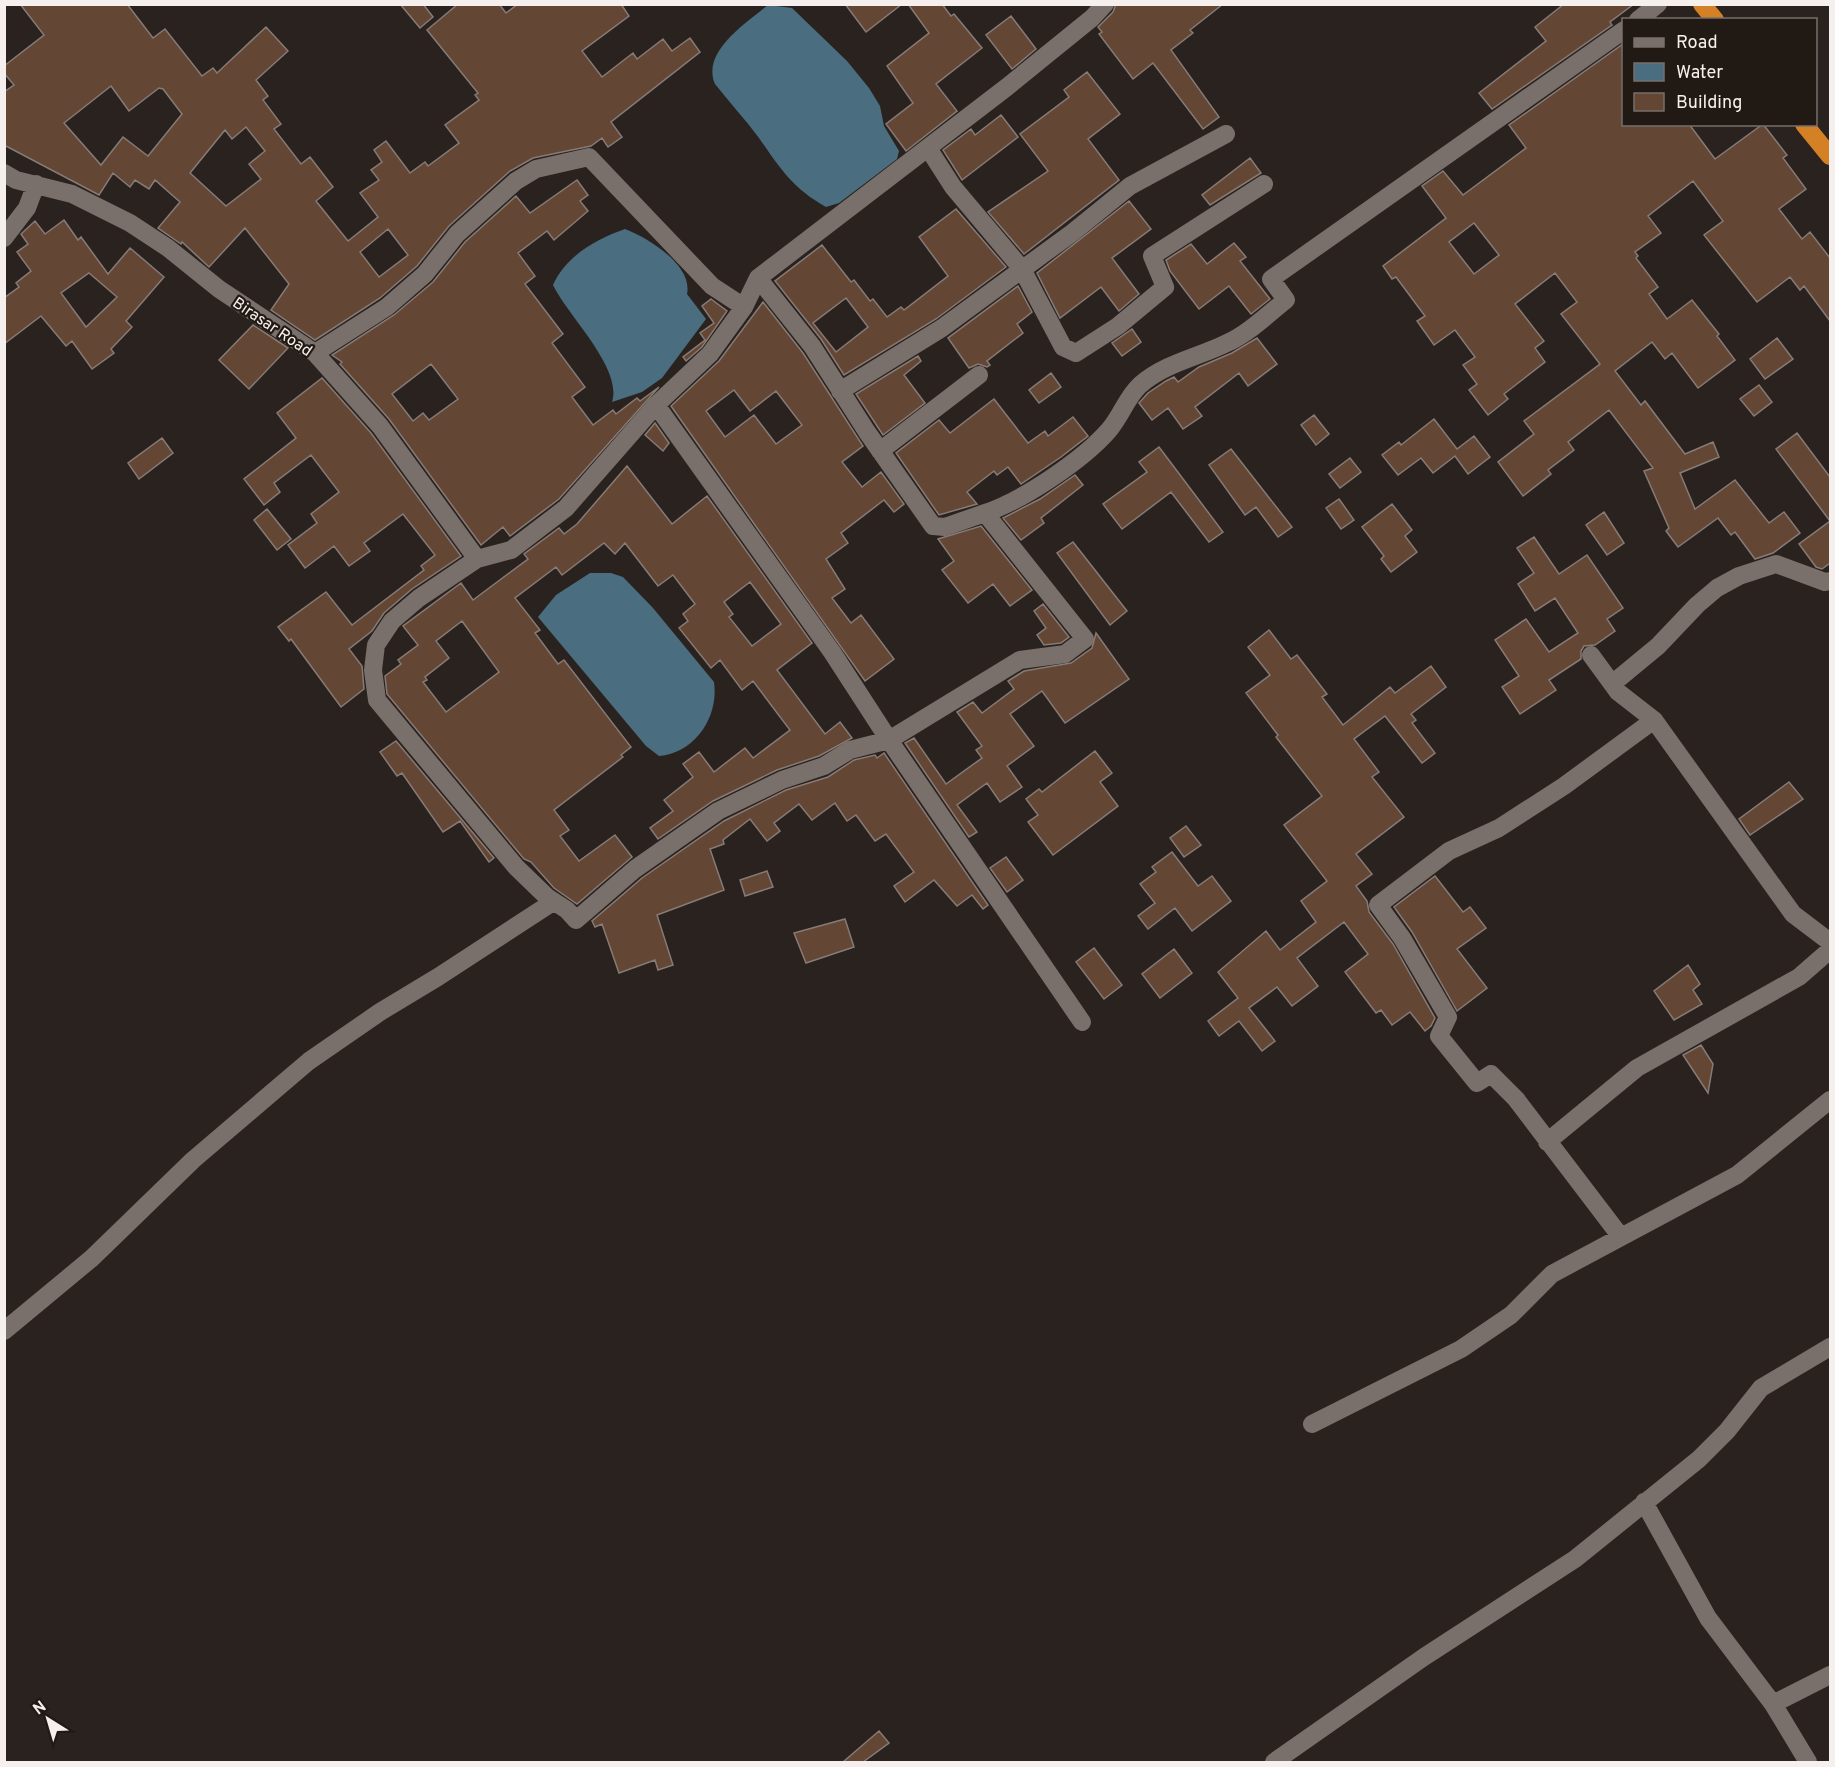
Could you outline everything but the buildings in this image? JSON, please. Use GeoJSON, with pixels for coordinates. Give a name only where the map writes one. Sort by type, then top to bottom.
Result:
{"type":"FeatureCollection","features":[{"type":"Feature","properties":{"kind":"highway"},"geometry":{"type":"LineString","coordinates":[[1702,4],[1713,18]]}},
{"type":"Feature","properties":{"kind":"highway"},"geometry":{"type":"LineString","coordinates":[[1806,126],[1830,156]]}},
{"type":"Feature","properties":{"kind":"street"},"geometry":{"type":"LineString","coordinates":[[985,513],[1085,639],[1065,654],[1020,660],[889,740],[850,750],[824,766],[782,780],[718,811],[635,869],[576,920],[516,867],[377,700],[373,670],[376,645],[392,621],[419,598],[477,559],[511,550],[566,508],[656,405],[710,354],[744,307],[758,278],[928,148],[1092,18],[1105,4]]}},
{"type":"Feature","properties":{"kind":"street"},"geometry":{"type":"LineString","coordinates":[[1640,18],[1658,4]]}},
{"type":"Feature","properties":{"kind":"street"},"geometry":{"type":"LineString","coordinates":[[758,278],[812,346],[879,451],[933,526],[945,527],[1008,506],[1082,454],[1108,431],[1117,420],[1123,404],[1141,384],[1186,358],[1229,343],[1286,300],[1271,279],[1622,31]]}},
{"type":"Feature","properties":{"kind":"street"},"geometry":{"type":"LineString","coordinates":[[840,391],[942,328],[1130,186],[1226,134]]}},
{"type":"Feature","properties":{"kind":"street"},"geometry":{"type":"LineString","coordinates":[[928,148],[954,187],[1022,269],[1053,331],[1064,347],[1076,353],[1125,320],[1165,287],[1152,256],[1264,184]]}},
{"type":"Feature","properties":{"kind":"street"},"geometry":{"type":"LineString","coordinates":[[315,353],[387,307],[425,274],[457,234],[516,181],[536,169],[589,157],[712,286],[744,307]]}},
{"type":"Feature","properties":{"kind":"street","name":"Birasar Road"},"geometry":{"type":"LineString","coordinates":[[4,173],[16,180],[72,194],[130,223],[168,248],[219,289],[315,353],[380,426],[477,559]]}},
{"type":"Feature","properties":{"kind":"street"},"geometry":{"type":"LineString","coordinates":[[4,238],[27,208],[36,184]]}},
{"type":"Feature","properties":{"kind":"street"},"geometry":{"type":"LineString","coordinates":[[879,451],[979,375]]}},
{"type":"Feature","properties":{"kind":"street"},"geometry":{"type":"LineString","coordinates":[[656,405],[831,652],[1082,1022]]}},
{"type":"Feature","properties":{"kind":"street"},"geometry":{"type":"LineString","coordinates":[[1612,684],[1658,645],[1697,605],[1717,588],[1739,576],[1776,564],[1825,582],[1830,581]]}},
{"type":"Feature","properties":{"kind":"street"},"geometry":{"type":"LineString","coordinates":[[1591,655],[1612,684],[1654,720],[1732,825],[1793,914],[1830,942]]}},
{"type":"Feature","properties":{"kind":"street"},"geometry":{"type":"LineString","coordinates":[[1621,1237],[1502,1084],[1491,1074],[1477,1083],[1439,1036],[1448,1017],[1402,938],[1378,905],[1449,851],[1499,828],[1556,792],[1654,720]]}},
{"type":"Feature","properties":{"kind":"street"},"geometry":{"type":"LineString","coordinates":[[4,1330],[92,1258],[193,1160],[309,1061],[380,1012],[553,902]]}},
{"type":"Feature","properties":{"kind":"street"},"geometry":{"type":"LineString","coordinates":[[1547,1142],[1637,1068],[1799,977],[1830,950]]}},
{"type":"Feature","properties":{"kind":"street"},"geometry":{"type":"LineString","coordinates":[[1312,1424],[1461,1348],[1511,1315],[1552,1274],[1737,1175],[1830,1100]]}},
{"type":"Feature","properties":{"kind":"street"},"geometry":{"type":"LineString","coordinates":[[1274,1762],[1424,1657],[1575,1559],[1700,1459],[1727,1431],[1761,1388],[1830,1347]]}},
{"type":"Feature","properties":{"kind":"street"},"geometry":{"type":"LineString","coordinates":[[1644,1502],[1708,1618],[1773,1704],[1808,1762]]}},
{"type":"Feature","properties":{"kind":"street"},"geometry":{"type":"LineString","coordinates":[[1773,1704],[1830,1675]]}},
{"type":"Feature","properties":{"kind":"water"},"geometry":{"type":"Polygon","coordinates":[[[768,5],[792,8],[847,61],[880,106],[884,126],[899,151],[897,159],[839,203],[826,207],[795,185],[715,84],[712,72],[714,61],[720,50],[738,29],[768,5]]]}},
{"type":"Feature","properties":{"kind":"water"},"geometry":{"type":"Polygon","coordinates":[[[625,229],[656,246],[676,263],[687,283],[687,294],[706,319],[662,378],[642,392],[612,402],[613,388],[602,358],[553,285],[566,265],[583,250],[625,229]]]}},
{"type":"Feature","properties":{"kind":"water"},"geometry":{"type":"Polygon","coordinates":[[[590,573],[611,573],[623,577],[653,608],[714,682],[713,708],[708,720],[694,740],[683,748],[659,756],[646,746],[538,617],[556,595],[590,573]]]}}]}
